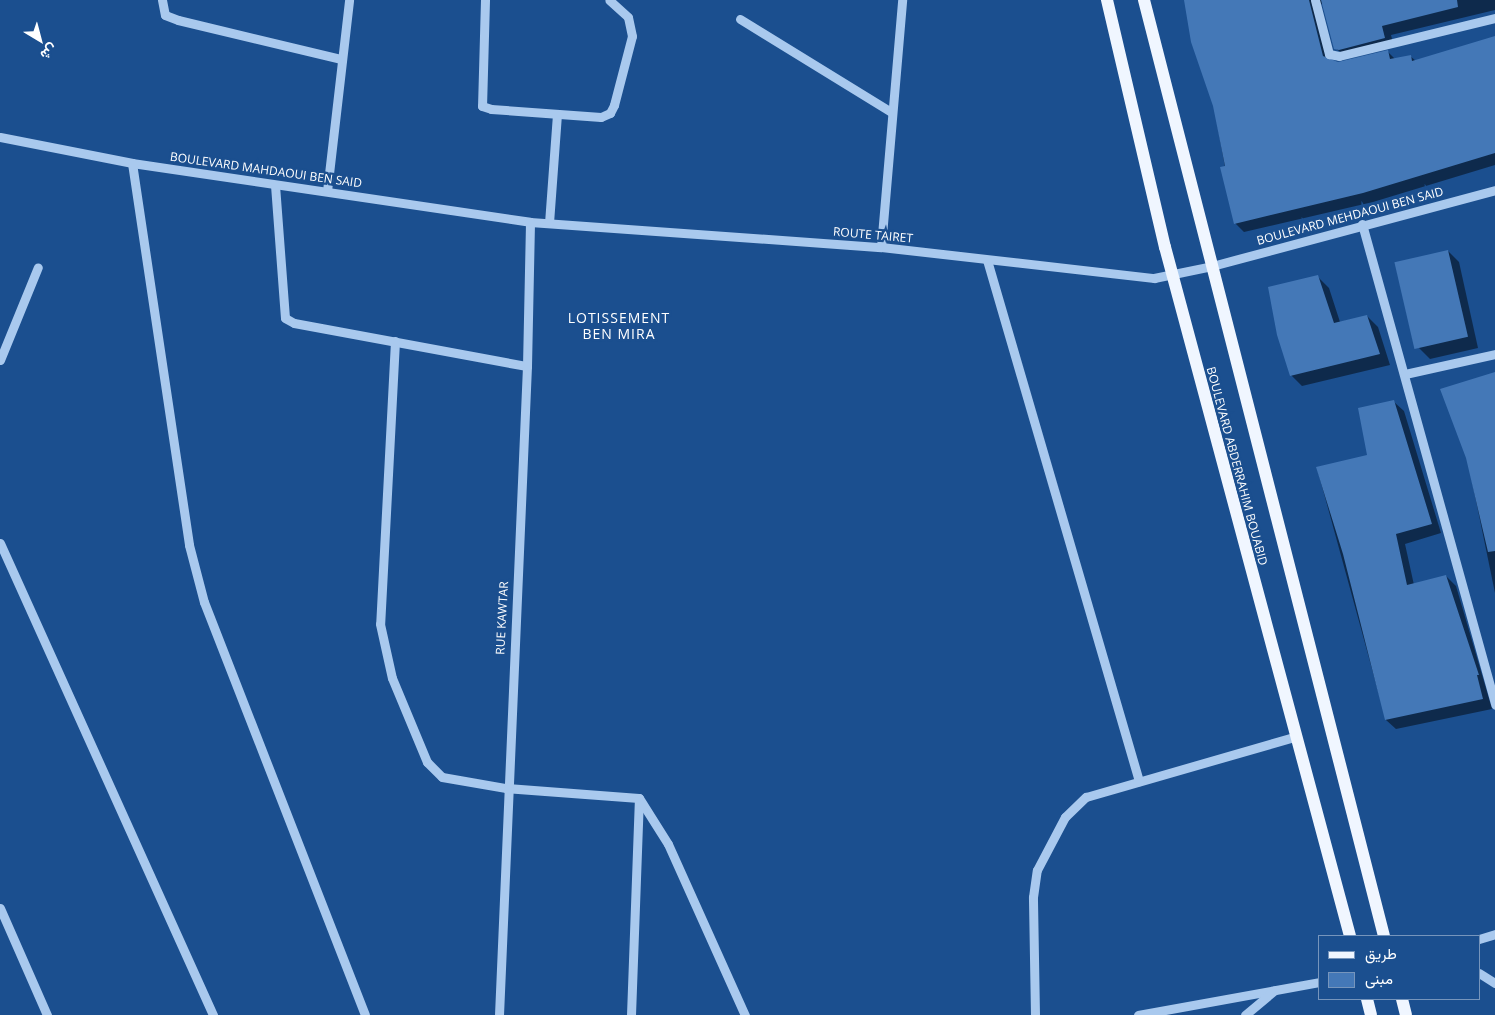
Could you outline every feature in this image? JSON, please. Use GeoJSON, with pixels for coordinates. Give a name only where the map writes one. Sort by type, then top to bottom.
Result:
{"type":"FeatureCollection","features":[{"type":"Feature","properties":{"kind":"main road","name":"BOULEVARD ABDERRAHIM BOUABID"},"geometry":{"type":"LineString","coordinates":[[1107,0],[1173,276],[1294,737],[1350,935]]}},
{"type":"Feature","properties":{"kind":"main road","name":"BOULEVARD ABDERRAHIM BOUABID"},"geometry":{"type":"LineString","coordinates":[[1144,0],[1384,935]]}},
{"type":"Feature","properties":{"kind":"main road"},"geometry":{"type":"LineString","coordinates":[[1367,1000],[1371,1015]]}},
{"type":"Feature","properties":{"kind":"main road"},"geometry":{"type":"LineString","coordinates":[[1402,1000],[1406,1015]]}},
{"type":"Feature","properties":{"kind":"street"},"geometry":{"type":"LineString","coordinates":[[162,0],[165,15],[178,20],[340,59]]}},
{"type":"Feature","properties":{"kind":"street"},"geometry":{"type":"LineString","coordinates":[[327,191],[340,59],[349,0]]}},
{"type":"Feature","properties":{"kind":"street"},"geometry":{"type":"LineString","coordinates":[[486,0],[482,106],[557,115],[601,117],[610,113],[632,36],[628,17],[609,0]]}},
{"type":"Feature","properties":{"kind":"street"},"geometry":{"type":"LineString","coordinates":[[881,247],[890,112],[902,0]]}},
{"type":"Feature","properties":{"kind":"street"},"geometry":{"type":"LineString","coordinates":[[1314,0],[1330,54],[1339,56],[1495,18]]}},
{"type":"Feature","properties":{"kind":"street"},"geometry":{"type":"LineString","coordinates":[[740,19],[890,112]]}},
{"type":"Feature","properties":{"kind":"street"},"geometry":{"type":"LineString","coordinates":[[549,223],[557,115]]}},
{"type":"Feature","properties":{"kind":"street","name":"BOULEVARD MAHDAOUI BEN SAID"},"geometry":{"type":"LineString","coordinates":[[0,137],[132,163],[530,222]]}},
{"type":"Feature","properties":{"kind":"street"},"geometry":{"type":"LineString","coordinates":[[132,163],[189,545],[204,602],[364,1015]]}},
{"type":"Feature","properties":{"kind":"street"},"geometry":{"type":"LineString","coordinates":[[276,185],[284,318],[294,323],[527,366]]}},
{"type":"Feature","properties":{"kind":"street","name":"BOULEVARD MEHDAOUI BEN SAID"},"geometry":{"type":"LineString","coordinates":[[1212,266],[1362,224],[1495,190]]}},
{"type":"Feature","properties":{"kind":"street","name":"ROUTE TAIRET"},"geometry":{"type":"LineString","coordinates":[[530,222],[881,247],[1154,278],[1173,276],[1212,266]]}},
{"type":"Feature","properties":{"kind":"street","name":"RUE KAWTAR"},"geometry":{"type":"LineString","coordinates":[[499,1015],[506,788],[527,366],[530,222]]}},
{"type":"Feature","properties":{"kind":"street"},"geometry":{"type":"LineString","coordinates":[[1362,224],[1495,705]]}},
{"type":"Feature","properties":{"kind":"street"},"geometry":{"type":"LineString","coordinates":[[987,260],[1139,781]]}},
{"type":"Feature","properties":{"kind":"street"},"geometry":{"type":"LineString","coordinates":[[0,360],[38,267]]}},
{"type":"Feature","properties":{"kind":"street"},"geometry":{"type":"LineString","coordinates":[[395,341],[380,624],[385,652],[409,720],[427,762],[442,777],[506,788],[639,798]]}},
{"type":"Feature","properties":{"kind":"street"},"geometry":{"type":"LineString","coordinates":[[1404,374],[1495,354]]}},
{"type":"Feature","properties":{"kind":"street"},"geometry":{"type":"LineString","coordinates":[[0,542],[213,1015]]}},
{"type":"Feature","properties":{"kind":"street"},"geometry":{"type":"LineString","coordinates":[[1035,1015],[1033,897],[1041,861],[1053,834],[1086,797],[1294,737]]}},
{"type":"Feature","properties":{"kind":"street"},"geometry":{"type":"LineString","coordinates":[[631,1015],[639,798]]}},
{"type":"Feature","properties":{"kind":"street"},"geometry":{"type":"LineString","coordinates":[[639,798],[668,844],[745,1015]]}},
{"type":"Feature","properties":{"kind":"street"},"geometry":{"type":"LineString","coordinates":[[0,908],[47,1015]]}},
{"type":"Feature","properties":{"kind":"street"},"geometry":{"type":"LineString","coordinates":[[1480,939],[1495,934]]}},
{"type":"Feature","properties":{"kind":"street"},"geometry":{"type":"LineString","coordinates":[[1480,974],[1495,982]]}},
{"type":"Feature","properties":{"kind":"street"},"geometry":{"type":"LineString","coordinates":[[1138,1015],[1318,982]]}},
{"type":"Feature","properties":{"kind":"street"},"geometry":{"type":"LineString","coordinates":[[1245,1015],[1274,991]]}},
{"type":"Feature","properties":{"kind":"building"},"geometry":{"type":"Polygon","coordinates":[[[1184,0],[1309,0],[1323,56],[1338,62],[1388,50],[1390,59],[1411,55],[1412,61],[1495,36],[1495,153],[1363,193],[1234,224],[1220,167],[1225,166],[1213,106],[1191,42],[1184,0]]]}},
{"type":"Feature","properties":{"kind":"building"},"geometry":{"type":"Polygon","coordinates":[[[1321,0],[1457,0],[1458,7],[1382,26],[1385,38],[1339,50],[1334,49],[1321,0]]]}},
{"type":"Feature","properties":{"kind":"building"},"geometry":{"type":"Polygon","coordinates":[[[1448,250],[1468,337],[1414,349],[1394,262],[1448,250]]]}},
{"type":"Feature","properties":{"kind":"building"},"geometry":{"type":"Polygon","coordinates":[[[1318,275],[1334,323],[1367,315],[1380,354],[1290,376],[1277,335],[1268,287],[1318,275]]]}},
{"type":"Feature","properties":{"kind":"building"},"geometry":{"type":"Polygon","coordinates":[[[1495,372],[1495,551],[1488,552],[1466,458],[1440,389],[1495,372]]]}},
{"type":"Feature","properties":{"kind":"building"},"geometry":{"type":"Polygon","coordinates":[[[1394,400],[1432,524],[1396,534],[1407,585],[1446,575],[1479,675],[1477,675],[1483,699],[1385,720],[1343,554],[1316,467],[1367,455],[1358,408],[1394,400]]]}},
{"type":"Feature","properties":{"kind":"district","name":"LOTISSEMENT BEN MIRA"},"geometry":{"type":"Point","coordinates":[619,326]}}]}
